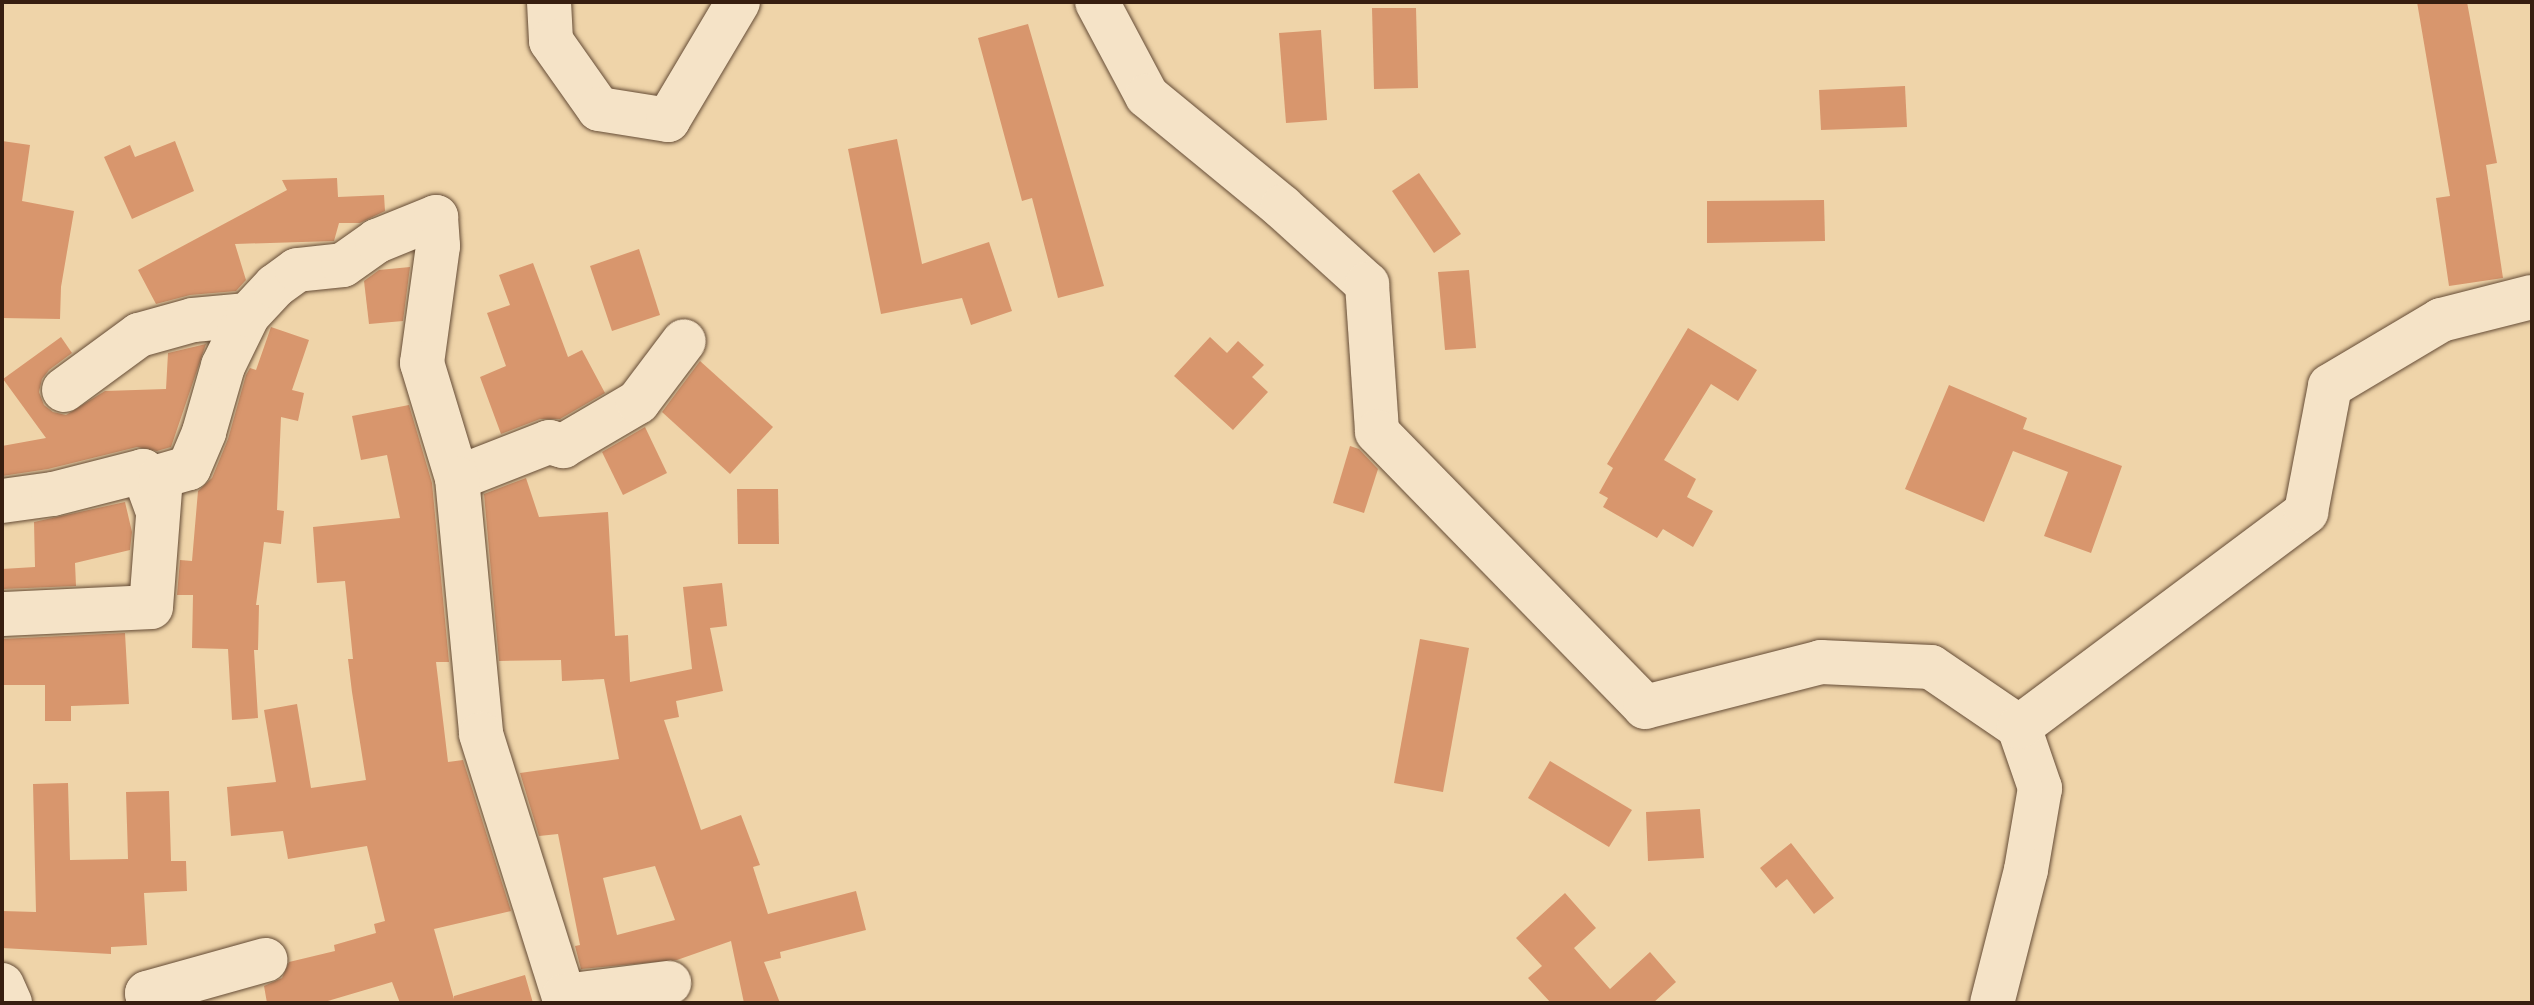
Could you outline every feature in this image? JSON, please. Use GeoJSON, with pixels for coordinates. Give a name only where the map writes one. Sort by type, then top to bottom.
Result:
{"type":"FeatureCollection","features":[{"type":"Feature","properties":{"kind":"street"},"geometry":{"type":"LineString","coordinates":[[515,2],[550,22],[599,109],[668,120],[738,2]]}},
{"type":"Feature","properties":{"kind":"street"},"geometry":{"type":"LineString","coordinates":[[1097,2],[1147,96],[1282,207],[1367,284],[1377,432],[1645,707],[1821,662],[1931,667],[2019,727],[2040,788],[2026,870],[1992,1003]]}},
{"type":"Feature","properties":{"kind":"street"},"geometry":{"type":"LineString","coordinates":[[2,614],[151,607],[161,476],[189,468],[204,432],[223,366],[248,315],[275,286],[297,270],[343,265],[377,241],[436,217],[438,246],[422,363],[457,478],[481,734],[565,999],[669,983]]}},
{"type":"Feature","properties":{"kind":"street"},"geometry":{"type":"LineString","coordinates":[[2019,727],[2306,512],[2330,386],[2441,320],[2532,297]]}},
{"type":"Feature","properties":{"kind":"street"},"geometry":{"type":"LineString","coordinates":[[64,390],[139,335],[193,320],[248,315]]}},
{"type":"Feature","properties":{"kind":"street"},"geometry":{"type":"LineString","coordinates":[[457,478],[549,442],[563,446],[638,402],[684,341]]}},
{"type":"Feature","properties":{"kind":"street"},"geometry":{"type":"LineString","coordinates":[[2,501],[53,494],[143,471],[157,509]]}},
{"type":"Feature","properties":{"kind":"street"},"geometry":{"type":"LineString","coordinates":[[149,1003],[147,993],[265,960]]}},
{"type":"Feature","properties":{"kind":"street"},"geometry":{"type":"LineString","coordinates":[[2,985],[10,1003]]}},
{"type":"Feature","properties":{"kind":"building"},"geometry":{"type":"Polygon","coordinates":[[[2417,2],[2467,2],[2497,163],[2486,165],[2503,278],[2449,286],[2436,198],[2450,196],[2417,2]]]}},
{"type":"Feature","properties":{"kind":"building"},"geometry":{"type":"Polygon","coordinates":[[[1372,8],[1416,8],[1418,88],[1374,89],[1372,8]]]}},
{"type":"Feature","properties":{"kind":"building"},"geometry":{"type":"Polygon","coordinates":[[[1028,24],[1104,286],[1058,298],[1032,198],[1022,201],[978,38],[1028,24]]]}},
{"type":"Feature","properties":{"kind":"building"},"geometry":{"type":"Polygon","coordinates":[[[1321,30],[1327,120],[1286,123],[1279,33],[1321,30]]]}},
{"type":"Feature","properties":{"kind":"building"},"geometry":{"type":"Polygon","coordinates":[[[1905,86],[1907,127],[1821,130],[1819,90],[1905,86]]]}},
{"type":"Feature","properties":{"kind":"building"},"geometry":{"type":"Polygon","coordinates":[[[897,139],[922,264],[989,242],[1012,311],[971,325],[962,298],[881,314],[848,149],[897,139]]]}},
{"type":"Feature","properties":{"kind":"building"},"geometry":{"type":"Polygon","coordinates":[[[2,141],[30,145],[22,201],[74,211],[61,287],[60,319],[2,318],[2,141]]]}},
{"type":"Feature","properties":{"kind":"building"},"geometry":{"type":"Polygon","coordinates":[[[175,141],[194,191],[132,219],[104,157],[130,145],[135,157],[175,141]]]}},
{"type":"Feature","properties":{"kind":"building"},"geometry":{"type":"Polygon","coordinates":[[[1419,173],[1461,234],[1434,253],[1392,191],[1419,173]]]}},
{"type":"Feature","properties":{"kind":"building"},"geometry":{"type":"Polygon","coordinates":[[[337,178],[338,197],[384,195],[385,211],[360,223],[339,223],[334,241],[235,244],[246,280],[236,291],[190,295],[156,304],[138,270],[287,190],[282,180],[337,178]]]}},
{"type":"Feature","properties":{"kind":"building"},"geometry":{"type":"Polygon","coordinates":[[[1824,200],[1825,241],[1707,243],[1707,201],[1824,200]]]}},
{"type":"Feature","properties":{"kind":"building"},"geometry":{"type":"Polygon","coordinates":[[[639,249],[660,315],[612,331],[590,266],[639,249]]]}},
{"type":"Feature","properties":{"kind":"building"},"geometry":{"type":"Polygon","coordinates":[[[533,263],[568,357],[582,350],[605,393],[560,419],[540,419],[501,434],[480,377],[506,366],[487,313],[510,305],[499,275],[533,263]]]}},
{"type":"Feature","properties":{"kind":"building"},"geometry":{"type":"Polygon","coordinates":[[[410,267],[403,321],[369,324],[364,281],[379,270],[410,267]]]}},
{"type":"Feature","properties":{"kind":"building"},"geometry":{"type":"Polygon","coordinates":[[[1469,270],[1476,348],[1445,350],[1438,272],[1469,270]]]}},
{"type":"Feature","properties":{"kind":"building"},"geometry":{"type":"Polygon","coordinates":[[[271,327],[309,340],[292,390],[304,393],[298,421],[281,417],[277,510],[284,511],[281,544],[264,542],[256,605],[259,605],[258,650],[254,650],[258,718],[232,720],[228,649],[192,648],[193,595],[177,595],[180,560],[192,561],[198,491],[212,478],[228,439],[246,375],[250,368],[256,370],[271,327]]]}},
{"type":"Feature","properties":{"kind":"building"},"geometry":{"type":"Polygon","coordinates":[[[1688,328],[1757,370],[1738,401],[1711,384],[1664,460],[1696,479],[1687,497],[1713,511],[1693,547],[1663,529],[1657,538],[1603,507],[1608,498],[1599,493],[1613,468],[1607,464],[1688,328]]]}},
{"type":"Feature","properties":{"kind":"building"},"geometry":{"type":"Polygon","coordinates":[[[61,337],[72,353],[49,370],[42,379],[39,392],[44,405],[53,412],[66,415],[105,391],[166,389],[168,353],[206,344],[171,447],[157,451],[137,447],[48,469],[2,476],[2,446],[46,438],[3,379],[61,337]]]}},
{"type":"Feature","properties":{"kind":"building"},"geometry":{"type":"Polygon","coordinates":[[[1210,337],[1227,353],[1238,341],[1264,365],[1252,377],[1268,392],[1233,430],[1174,376],[1210,337]]]}},
{"type":"Feature","properties":{"kind":"building"},"geometry":{"type":"Polygon","coordinates":[[[700,361],[773,427],[730,474],[662,412],[700,361]]]}},
{"type":"Feature","properties":{"kind":"building"},"geometry":{"type":"Polygon","coordinates":[[[1949,385],[2027,418],[2023,429],[2122,466],[2091,553],[2044,536],[2068,472],[2013,451],[1984,522],[1905,489],[1949,385]]]}},
{"type":"Feature","properties":{"kind":"building"},"geometry":{"type":"Polygon","coordinates":[[[409,405],[432,483],[449,662],[436,662],[448,762],[463,760],[511,911],[434,929],[454,999],[454,996],[525,975],[533,1003],[400,1003],[392,982],[321,1003],[267,1003],[264,986],[282,978],[289,962],[335,951],[334,945],[376,933],[374,924],[385,921],[367,846],[288,859],[283,831],[231,836],[227,787],[276,782],[264,710],[297,704],[311,788],[366,780],[348,659],[353,659],[345,581],[317,583],[313,527],[400,518],[387,455],[361,460],[352,416],[409,405]]]}},
{"type":"Feature","properties":{"kind":"building"},"geometry":{"type":"Polygon","coordinates":[[[645,427],[667,473],[623,495],[602,452],[645,427]]]}},
{"type":"Feature","properties":{"kind":"building"},"geometry":{"type":"Polygon","coordinates":[[[1350,446],[1359,449],[1378,469],[1364,513],[1333,503],[1350,446]]]}},
{"type":"Feature","properties":{"kind":"building"},"geometry":{"type":"Polygon","coordinates":[[[526,478],[539,517],[608,512],[615,636],[628,635],[630,682],[692,669],[683,587],[722,583],[727,626],[710,628],[723,691],[676,701],[679,717],[664,720],[701,830],[741,815],[760,865],[753,867],[768,914],[856,891],[866,930],[780,952],[781,958],[764,962],[780,1003],[744,1003],[731,941],[677,960],[581,969],[575,946],[580,945],[558,834],[539,836],[520,773],[619,759],[604,679],[562,681],[561,660],[499,661],[484,494],[526,478]],[[655,866],[603,878],[617,935],[675,920],[655,866]]]}},
{"type":"Feature","properties":{"kind":"building"},"geometry":{"type":"Polygon","coordinates":[[[737,489],[778,489],[779,544],[738,544],[737,489]]]}},
{"type":"Feature","properties":{"kind":"building"},"geometry":{"type":"Polygon","coordinates":[[[125,502],[132,532],[130,550],[75,563],[76,586],[2,589],[2,569],[35,567],[34,522],[125,502]]]}},
{"type":"Feature","properties":{"kind":"building"},"geometry":{"type":"Polygon","coordinates":[[[125,633],[129,704],[71,706],[71,721],[45,721],[45,685],[2,685],[2,639],[125,633]]]}},
{"type":"Feature","properties":{"kind":"building"},"geometry":{"type":"Polygon","coordinates":[[[1420,639],[1469,648],[1443,792],[1394,783],[1420,639]]]}},
{"type":"Feature","properties":{"kind":"building"},"geometry":{"type":"Polygon","coordinates":[[[1550,761],[1632,810],[1609,847],[1528,798],[1550,761]]]}},
{"type":"Feature","properties":{"kind":"building"},"geometry":{"type":"Polygon","coordinates":[[[68,783],[70,860],[128,859],[126,792],[169,791],[171,861],[186,861],[187,891],[144,893],[147,945],[111,947],[111,954],[2,948],[2,911],[36,912],[33,784],[68,783]]]}},
{"type":"Feature","properties":{"kind":"building"},"geometry":{"type":"Polygon","coordinates":[[[1700,809],[1704,858],[1648,861],[1646,812],[1700,809]]]}},
{"type":"Feature","properties":{"kind":"building"},"geometry":{"type":"Polygon","coordinates":[[[1791,843],[1834,898],[1814,914],[1787,879],[1776,888],[1760,868],[1791,843]]]}},
{"type":"Feature","properties":{"kind":"building"},"geometry":{"type":"Polygon","coordinates":[[[1565,893],[1596,928],[1574,948],[1610,989],[1650,952],[1676,982],[1653,1003],[1551,1003],[1528,978],[1542,966],[1516,938],[1565,893]]]}}]}
